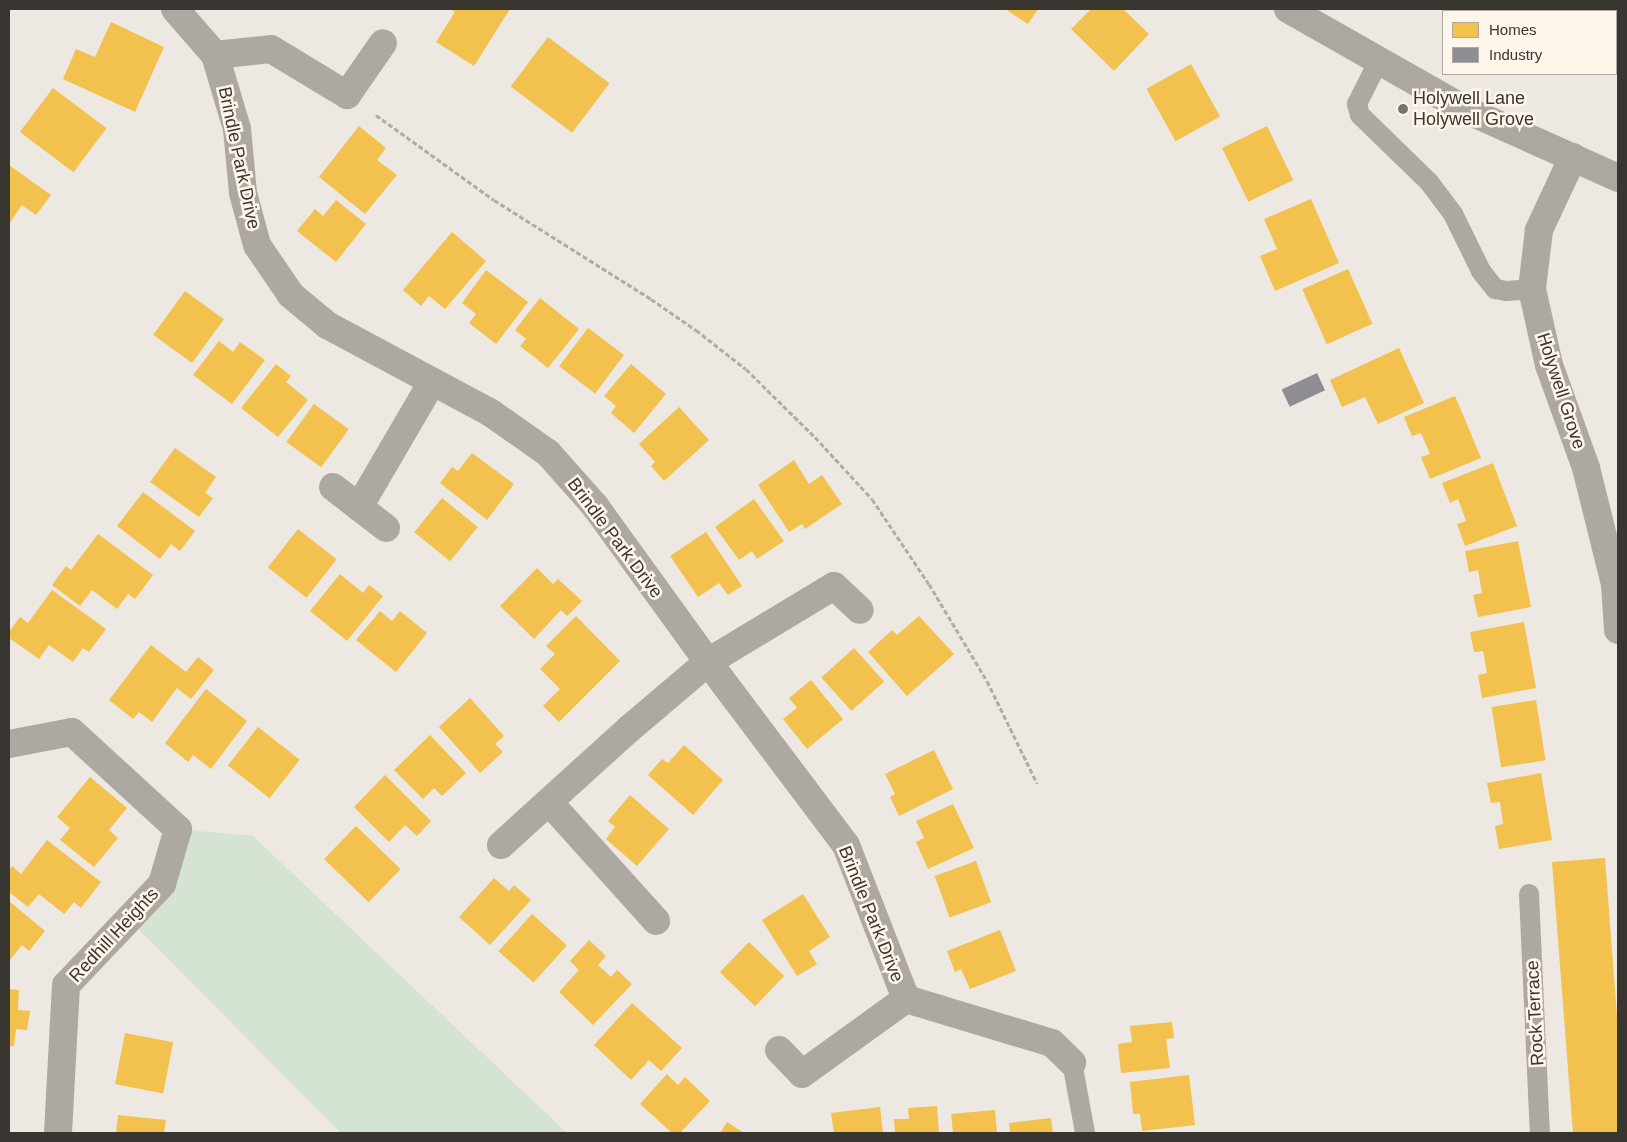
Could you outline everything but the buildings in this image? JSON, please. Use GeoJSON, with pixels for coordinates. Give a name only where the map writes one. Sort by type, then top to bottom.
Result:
{"type":"FeatureCollection","features":[{"type":"Feature","properties":{"kind":"main road"},"geometry":{"type":"LineString","coordinates":[[1288,9],[1378,62],[1464,108],[1618,178]]}},
{"type":"Feature","properties":{"kind":"street","name":"Brindle Park Drive"},"geometry":{"type":"LineString","coordinates":[[175,9],[215,55],[236,130],[243,193],[257,244],[291,296],[328,325],[491,413],[548,454],[596,506],[708,662],[846,845],[906,999]]}},
{"type":"Feature","properties":{"kind":"street"},"geometry":{"type":"LineString","coordinates":[[215,55],[271,49],[347,95],[383,43]]}},
{"type":"Feature","properties":{"kind":"street","name":"Holywell Grove"},"geometry":{"type":"LineString","coordinates":[[1572,157],[1538,230],[1532,290],[1549,365],[1586,468],[1615,584],[1618,630]]}},
{"type":"Feature","properties":{"kind":"street"},"geometry":{"type":"LineString","coordinates":[[359,507],[432,382]]}},
{"type":"Feature","properties":{"kind":"street"},"geometry":{"type":"LineString","coordinates":[[333,487],[386,528]]}},
{"type":"Feature","properties":{"kind":"street"},"geometry":{"type":"LineString","coordinates":[[501,845],[708,662],[834,586],[860,610]]}},
{"type":"Feature","properties":{"kind":"street","name":"Redhill Heights"},"geometry":{"type":"LineString","coordinates":[[9,744],[72,732],[178,829],[162,884],[66,985],[58,1133]]}},
{"type":"Feature","properties":{"kind":"street"},"geometry":{"type":"LineString","coordinates":[[549,802],[656,921]]}},
{"type":"Feature","properties":{"kind":"street","name":"Brindle Park Drive"},"geometry":{"type":"LineString","coordinates":[[779,1050],[802,1074],[906,999]]}},
{"type":"Feature","properties":{"kind":"street","name":"Brindle Park Drive"},"geometry":{"type":"LineString","coordinates":[[906,999],[1052,1043],[1072,1062]]}},
{"type":"Feature","properties":{"kind":"lane"},"geometry":{"type":"LineString","coordinates":[[1378,62],[1357,104],[1360,115],[1429,182],[1453,214],[1481,271],[1495,289],[1506,291],[1532,290]]}},
{"type":"Feature","properties":{"kind":"lane","name":"Rock Terrace"},"geometry":{"type":"LineString","coordinates":[[1529,894],[1540,1133]]}},
{"type":"Feature","properties":{"kind":"lane"},"geometry":{"type":"LineString","coordinates":[[1072,1062],[1085,1133]]}},
{"type":"Feature","properties":{"kind":"path"},"geometry":{"type":"LineString","coordinates":[[347,95],[494,200],[651,299],[746,368],[815,437],[872,499],[929,584],[987,681],[1037,783]]}},
{"type":"Feature","properties":{"kind":"green space"},"geometry":{"type":"Polygon","coordinates":[[[178,829],[253,836],[567,1133],[341,1133],[128,919],[178,829]]]}},
{"type":"Feature","properties":{"kind":"place","name":"Holywell Lane Holywell Grove"},"geometry":{"type":"Point","coordinates":[1403,109]}}]}
